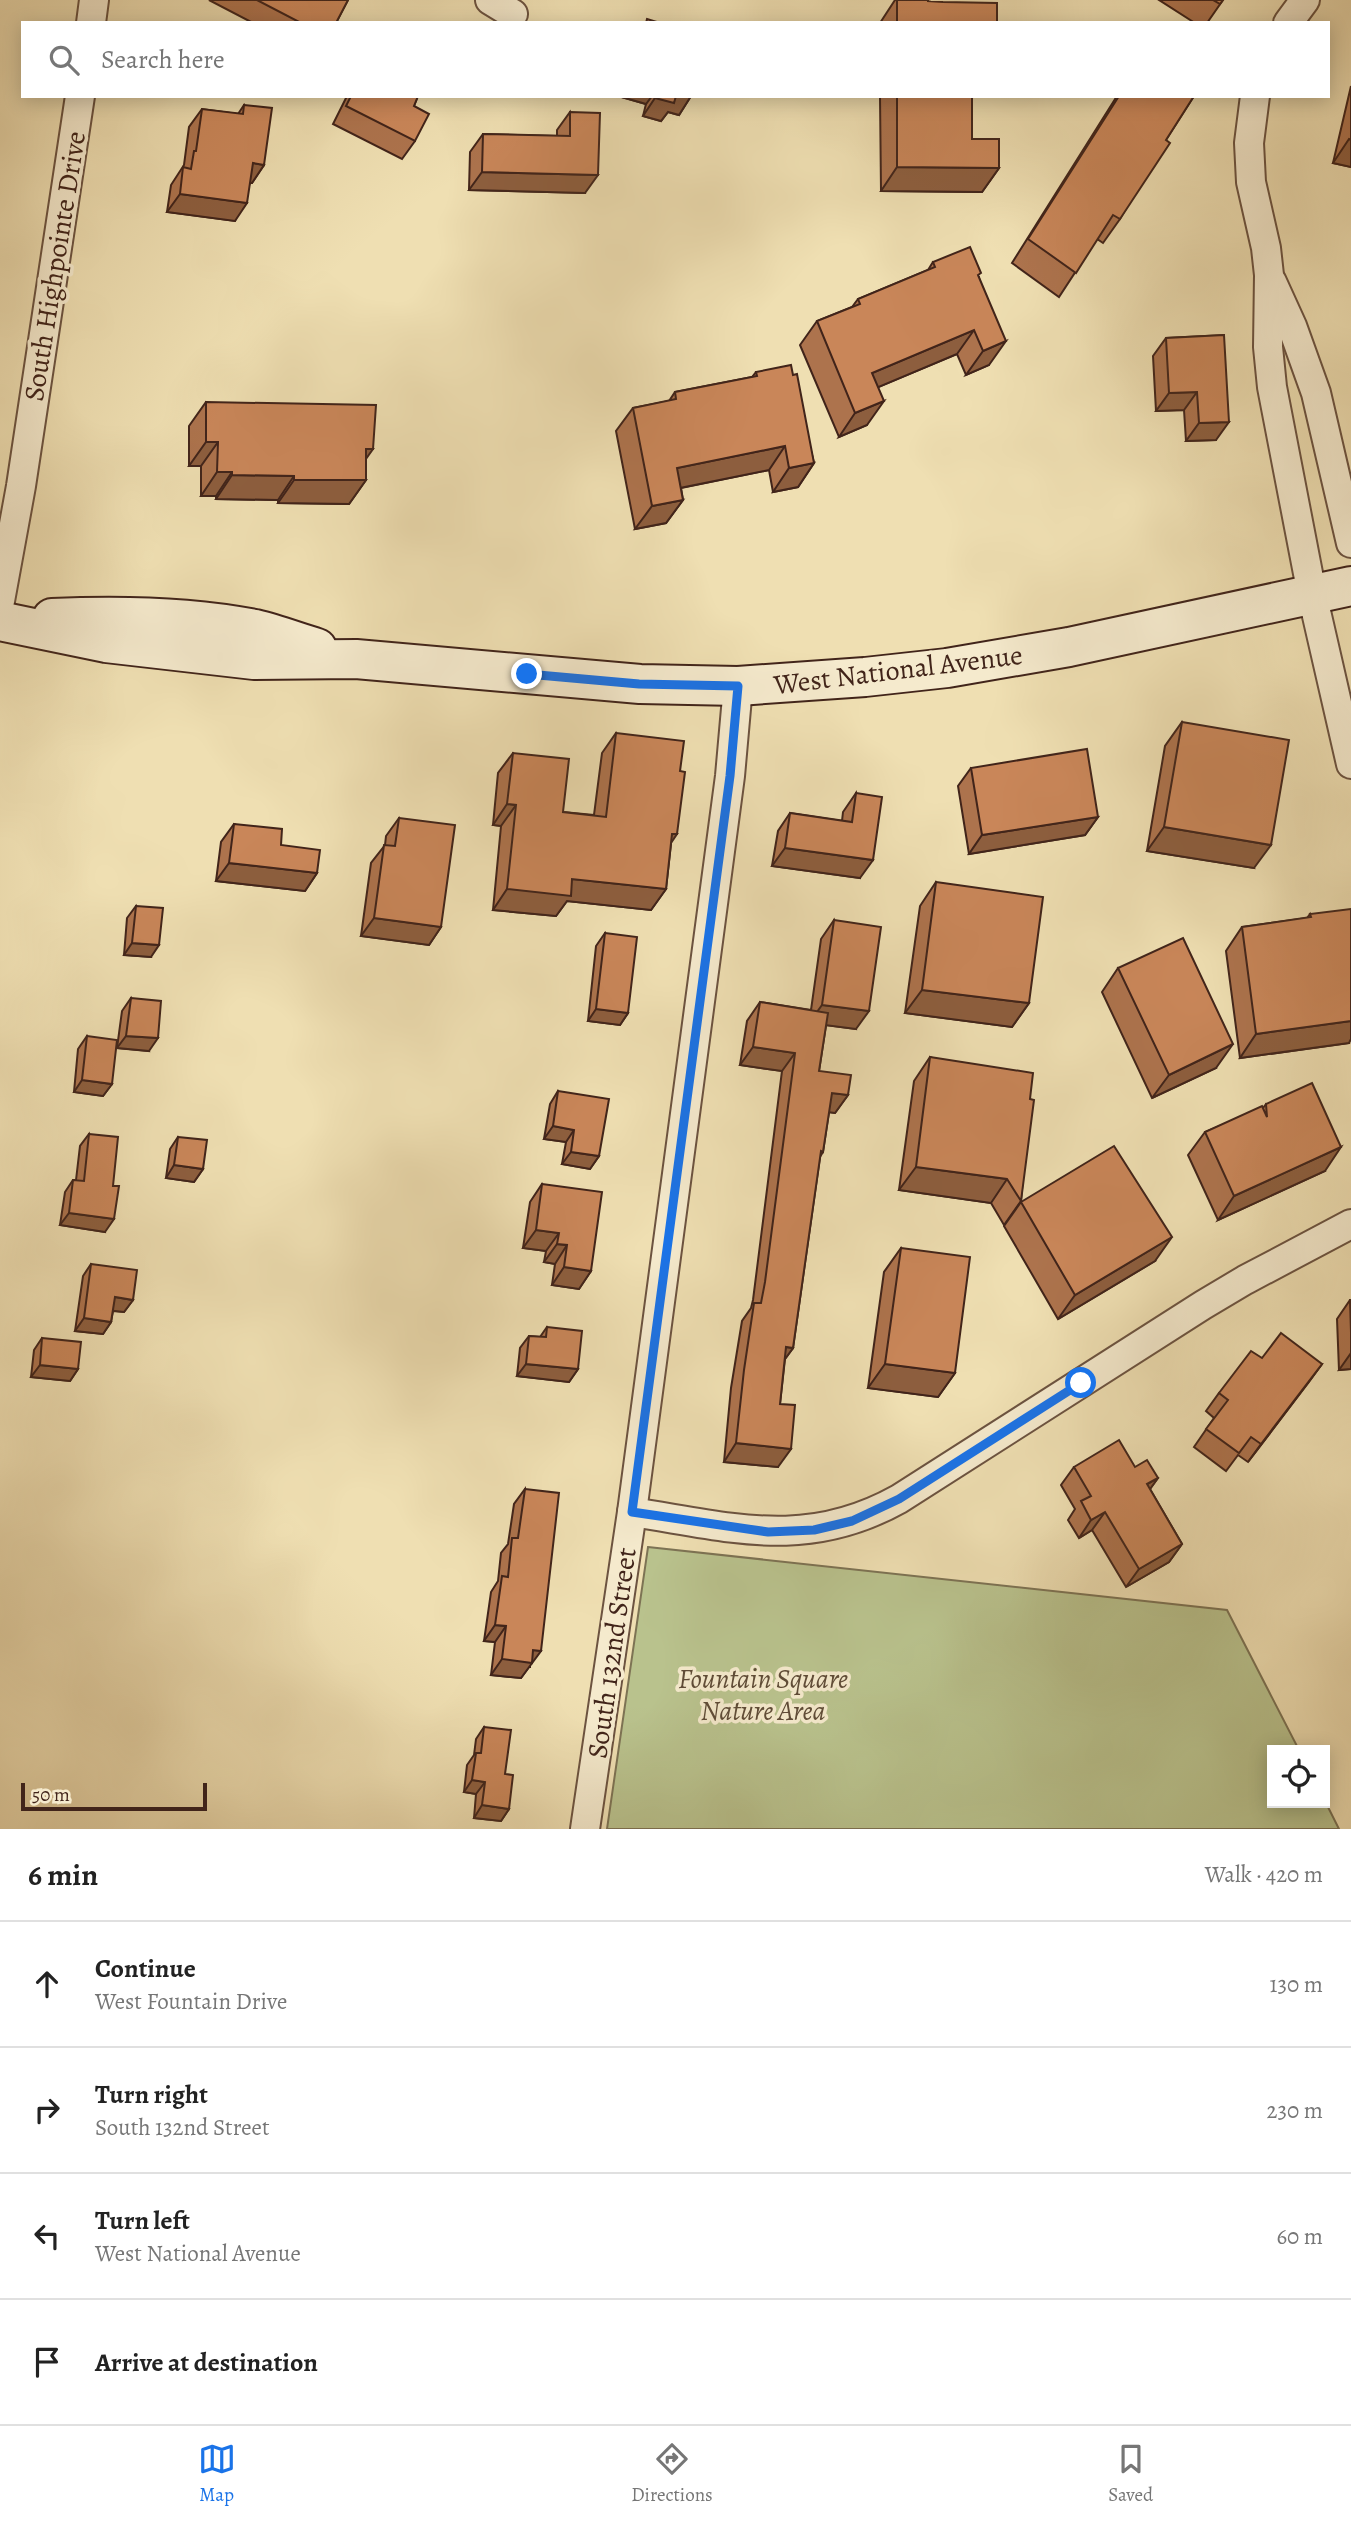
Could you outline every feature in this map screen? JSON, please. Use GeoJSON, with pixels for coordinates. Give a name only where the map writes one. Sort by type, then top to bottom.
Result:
{"type":"FeatureCollection","features":[{"type":"Feature","properties":{"kind":"main road","name":"West National Avenue"},"geometry":{"type":"LineString","coordinates":[[0,621],[112,615],[184,620],[255,629],[356,659],[639,684],[738,686],[947,668],[1069,647],[1351,586]]}},
{"type":"Feature","properties":{"kind":"street"},"geometry":{"type":"LineString","coordinates":[[91,21],[94,0]]}},
{"type":"Feature","properties":{"kind":"street"},"geometry":{"type":"LineString","coordinates":[[1289,21],[1305,0]]}},
{"type":"Feature","properties":{"kind":"street","name":"South Highpointe Drive"},"geometry":{"type":"LineString","coordinates":[[0,601],[21,485],[80,98]]}},
{"type":"Feature","properties":{"kind":"street"},"geometry":{"type":"LineString","coordinates":[[1255,98],[1249,143],[1251,182],[1266,248],[1269,275],[1268,347],[1272,387],[1312,594],[1351,764]]}},
{"type":"Feature","properties":{"kind":"street"},"geometry":{"type":"LineString","coordinates":[[1269,275],[1317,393],[1351,543]]}},
{"type":"Feature","properties":{"kind":"street"},"geometry":{"type":"LineString","coordinates":[[1284,447],[1326,437]]}},
{"type":"Feature","properties":{"kind":"street","name":"South 132nd Street"},"geometry":{"type":"LineString","coordinates":[[585,1829],[632,1512],[728,790],[738,686]]}},
{"type":"Feature","properties":{"kind":"street"},"geometry":{"type":"LineString","coordinates":[[632,1512],[768,1532],[814,1530],[852,1521],[899,1499],[1245,1280],[1351,1224]]}},
{"type":"Feature","properties":{"kind":"green space","name":"Fountain Square Nature Area"},"geometry":{"type":"Polygon","coordinates":[[[648,1547],[1227,1610],[1296,1745],[1267,1745],[1267,1808],[1328,1808],[1339,1829],[607,1829],[648,1547]]]}},
{"type":"Feature","properties":{"kind":"building"},"geometry":{"type":"Polygon","coordinates":[[[257,0],[348,0],[337,21],[297,21],[257,0]]]}},
{"type":"Feature","properties":{"kind":"building"},"geometry":{"type":"Polygon","coordinates":[[[897,0],[997,3],[997,21],[897,21],[897,0]]]}},
{"type":"Feature","properties":{"kind":"building"},"geometry":{"type":"Polygon","coordinates":[[[350,98],[417,98],[414,106],[429,114],[415,141],[346,106],[350,98]]]}},
{"type":"Feature","properties":{"kind":"building"},"geometry":{"type":"Polygon","coordinates":[[[655,98],[675,98],[674,103],[655,98]]]}},
{"type":"Feature","properties":{"kind":"building"},"geometry":{"type":"Polygon","coordinates":[[[897,98],[972,98],[972,139],[999,139],[999,168],[897,167],[897,98]]]}},
{"type":"Feature","properties":{"kind":"building"},"geometry":{"type":"Polygon","coordinates":[[[1118,98],[1193,98],[1166,140],[1170,143],[1120,219],[1113,215],[1076,273],[1028,239],[1118,98]]]}},
{"type":"Feature","properties":{"kind":"building"},"geometry":{"type":"Polygon","coordinates":[[[244,105],[272,108],[264,165],[253,163],[247,203],[180,194],[183,167],[191,169],[196,151],[202,109],[243,114],[244,105]]]}},
{"type":"Feature","properties":{"kind":"building"},"geometry":{"type":"Polygon","coordinates":[[[570,112],[600,113],[598,175],[482,172],[483,134],[570,136],[570,112]]]}},
{"type":"Feature","properties":{"kind":"building"},"geometry":{"type":"Polygon","coordinates":[[[970,247],[981,273],[978,275],[1006,341],[983,351],[974,330],[872,373],[884,401],[855,413],[817,321],[860,304],[858,299],[935,267],[933,262],[970,247]]]}},
{"type":"Feature","properties":{"kind":"building"},"geometry":{"type":"Polygon","coordinates":[[[1224,335],[1229,422],[1199,423],[1197,392],[1169,393],[1166,338],[1224,335]]]}},
{"type":"Feature","properties":{"kind":"building"},"geometry":{"type":"Polygon","coordinates":[[[791,365],[793,375],[797,374],[814,463],[789,468],[785,446],[677,468],[683,500],[652,506],[633,408],[676,399],[675,392],[757,376],[756,372],[791,365]]]}},
{"type":"Feature","properties":{"kind":"building"},"geometry":{"type":"Polygon","coordinates":[[[206,402],[376,405],[373,449],[366,449],[366,480],[294,480],[294,476],[232,475],[232,472],[217,472],[218,442],[206,442],[206,402]]]}},
{"type":"Feature","properties":{"kind":"building"},"geometry":{"type":"Polygon","coordinates":[[[1182,722],[1289,740],[1271,845],[1164,827],[1182,722]]]}},
{"type":"Feature","properties":{"kind":"building"},"geometry":{"type":"Polygon","coordinates":[[[616,733],[684,741],[680,771],[685,772],[677,834],[672,834],[666,889],[572,879],[571,896],[507,889],[516,805],[507,804],[513,753],[569,759],[563,812],[606,817],[616,733]]]}},
{"type":"Feature","properties":{"kind":"building"},"geometry":{"type":"Polygon","coordinates":[[[1087,749],[1098,817],[982,835],[971,768],[1087,749]]]}},
{"type":"Feature","properties":{"kind":"building"},"geometry":{"type":"Polygon","coordinates":[[[856,793],[882,797],[873,860],[785,848],[790,813],[852,822],[856,793]]]}},
{"type":"Feature","properties":{"kind":"building"},"geometry":{"type":"Polygon","coordinates":[[[399,818],[455,825],[441,927],[374,918],[384,845],[395,846],[399,818]]]}},
{"type":"Feature","properties":{"kind":"building"},"geometry":{"type":"Polygon","coordinates":[[[234,824],[282,829],[281,845],[320,850],[317,873],[229,863],[234,824]]]}},
{"type":"Feature","properties":{"kind":"building"},"geometry":{"type":"Polygon","coordinates":[[[936,882],[1043,897],[1029,1003],[922,990],[936,882]]]}},
{"type":"Feature","properties":{"kind":"building"},"geometry":{"type":"Polygon","coordinates":[[[136,906],[163,908],[159,945],[132,943],[136,906]]]}},
{"type":"Feature","properties":{"kind":"building"},"geometry":{"type":"Polygon","coordinates":[[[1351,909],[1351,1021],[1256,1034],[1242,927],[1351,909]]]}},
{"type":"Feature","properties":{"kind":"building"},"geometry":{"type":"Polygon","coordinates":[[[834,920],[881,927],[869,1011],[822,1005],[834,920]]]}},
{"type":"Feature","properties":{"kind":"building"},"geometry":{"type":"Polygon","coordinates":[[[605,933],[637,937],[628,1013],[596,1009],[605,933]]]}},
{"type":"Feature","properties":{"kind":"building"},"geometry":{"type":"Polygon","coordinates":[[[1183,938],[1233,1044],[1169,1075],[1118,968],[1183,938]]]}},
{"type":"Feature","properties":{"kind":"building"},"geometry":{"type":"Polygon","coordinates":[[[131,998],[161,1001],[158,1038],[126,1036],[131,998]]]}},
{"type":"Feature","properties":{"kind":"building"},"geometry":{"type":"Polygon","coordinates":[[[760,1002],[828,1013],[819,1071],[851,1075],[848,1095],[832,1093],[823,1152],[821,1151],[793,1348],[786,1347],[780,1404],[795,1405],[791,1449],[736,1443],[754,1303],[761,1303],[765,1282],[795,1053],[753,1047],[760,1002]]]}},
{"type":"Feature","properties":{"kind":"building"},"geometry":{"type":"Polygon","coordinates":[[[87,1036],[117,1040],[112,1084],[82,1080],[87,1036]]]}},
{"type":"Feature","properties":{"kind":"building"},"geometry":{"type":"Polygon","coordinates":[[[930,1057],[1033,1073],[1030,1099],[1034,1100],[1021,1201],[1007,1179],[916,1167],[930,1057]]]}},
{"type":"Feature","properties":{"kind":"building"},"geometry":{"type":"Polygon","coordinates":[[[1312,1083],[1341,1147],[1234,1196],[1205,1132],[1262,1106],[1267,1117],[1266,1104],[1312,1083]]]}},
{"type":"Feature","properties":{"kind":"building"},"geometry":{"type":"Polygon","coordinates":[[[558,1091],[609,1099],[599,1156],[571,1152],[574,1130],[553,1126],[558,1091]]]}},
{"type":"Feature","properties":{"kind":"building"},"geometry":{"type":"Polygon","coordinates":[[[89,1134],[118,1137],[113,1186],[119,1186],[114,1219],[69,1213],[73,1180],[84,1181],[89,1134]]]}},
{"type":"Feature","properties":{"kind":"building"},"geometry":{"type":"Polygon","coordinates":[[[178,1137],[207,1140],[203,1169],[174,1165],[178,1137]]]}},
{"type":"Feature","properties":{"kind":"building"},"geometry":{"type":"Polygon","coordinates":[[[1114,1146],[1172,1237],[1075,1295],[1021,1202],[1114,1146]]]}},
{"type":"Feature","properties":{"kind":"building"},"geometry":{"type":"Polygon","coordinates":[[[542,1184],[602,1192],[591,1271],[564,1267],[567,1245],[557,1244],[559,1233],[536,1230],[542,1184]]]}},
{"type":"Feature","properties":{"kind":"building"},"geometry":{"type":"Polygon","coordinates":[[[901,1248],[970,1257],[955,1373],[885,1364],[901,1248]]]}},
{"type":"Feature","properties":{"kind":"building"},"geometry":{"type":"Polygon","coordinates":[[[91,1264],[137,1270],[133,1300],[115,1297],[111,1322],[84,1318],[91,1264]]]}},
{"type":"Feature","properties":{"kind":"building"},"geometry":{"type":"Polygon","coordinates":[[[547,1327],[582,1331],[578,1369],[526,1364],[529,1336],[546,1337],[547,1327]]]}},
{"type":"Feature","properties":{"kind":"building"},"geometry":{"type":"Polygon","coordinates":[[[1281,1333],[1322,1364],[1261,1444],[1251,1437],[1239,1453],[1206,1429],[1228,1400],[1219,1393],[1251,1351],[1262,1358],[1281,1333]]]}},
{"type":"Feature","properties":{"kind":"building"},"geometry":{"type":"Polygon","coordinates":[[[42,1338],[81,1342],[78,1369],[40,1365],[42,1338]]]}},
{"type":"Feature","properties":{"kind":"building"},"geometry":{"type":"Polygon","coordinates":[[[1119,1440],[1135,1467],[1147,1460],[1158,1478],[1147,1484],[1182,1544],[1139,1569],[1105,1512],[1091,1520],[1081,1501],[1091,1496],[1074,1467],[1119,1440]]]}},
{"type":"Feature","properties":{"kind":"building"},"geometry":{"type":"Polygon","coordinates":[[[525,1489],[559,1493],[541,1651],[533,1650],[532,1663],[502,1659],[506,1626],[495,1625],[502,1576],[508,1577],[512,1538],[518,1538],[525,1489]]]}},
{"type":"Feature","properties":{"kind":"building"},"geometry":{"type":"Polygon","coordinates":[[[484,1727],[511,1730],[505,1774],[513,1775],[509,1809],[482,1805],[485,1782],[472,1780],[476,1753],[481,1753],[484,1727]]]}},
{"type":"Feature","properties":{"kind":"route"},"geometry":{"type":"LineString","coordinates":[[527,674],[639,684],[738,686],[730,776],[632,1512],[768,1532],[814,1530],[852,1521],[899,1499],[1081,1383]]}}]}
